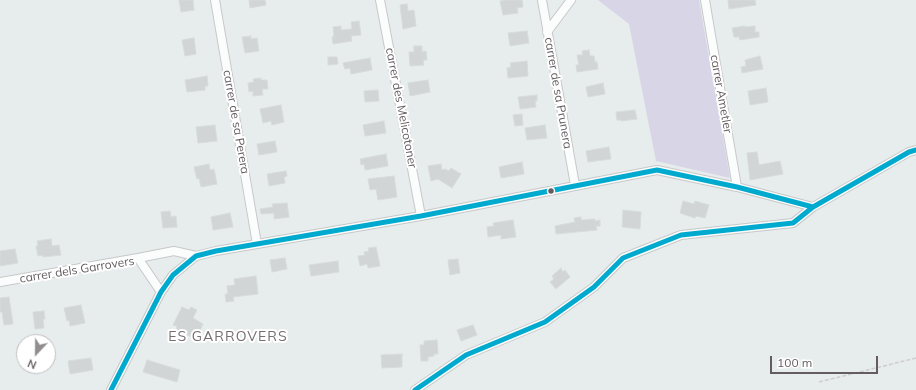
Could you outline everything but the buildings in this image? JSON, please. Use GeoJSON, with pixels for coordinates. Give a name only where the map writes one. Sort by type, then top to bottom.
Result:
{"type":"FeatureCollection","features":[{"type":"Feature","properties":{"kind":"street","name":"carrer de sa Perera"},"geometry":{"type":"LineString","coordinates":[[215,0],[257,244]]}},
{"type":"Feature","properties":{"kind":"street","name":"carrer des Melicotoner"},"geometry":{"type":"LineString","coordinates":[[380,0],[421,216]]}},
{"type":"Feature","properties":{"kind":"street","name":"carrer de sa Prunera"},"geometry":{"type":"LineString","coordinates":[[542,0],[575,185]]}},
{"type":"Feature","properties":{"kind":"street"},"geometry":{"type":"LineString","coordinates":[[548,32],[571,0]]}},
{"type":"Feature","properties":{"kind":"street","name":"carrer Ametler"},"geometry":{"type":"LineString","coordinates":[[705,0],[737,188]]}},
{"type":"Feature","properties":{"kind":"street"},"geometry":{"type":"LineString","coordinates":[[415,390],[466,355],[545,322],[594,287],[623,258],[681,235],[793,224],[813,207],[909,152],[916,150]]}},
{"type":"Feature","properties":{"kind":"street"},"geometry":{"type":"LineString","coordinates":[[111,390],[161,292],[173,275],[196,256],[216,251],[421,216],[656,170],[813,207]]}},
{"type":"Feature","properties":{"kind":"street"},"geometry":{"type":"LineString","coordinates":[[138,258],[174,251],[196,256]]}},
{"type":"Feature","properties":{"kind":"street","name":"carrer dels Garrovers"},"geometry":{"type":"LineString","coordinates":[[0,282],[138,258],[161,292]]}},
{"type":"Feature","properties":{"kind":"path"},"geometry":{"type":"LineString","coordinates":[[819,382],[916,358]]}},
{"type":"Feature","properties":{"kind":"shaded area"},"geometry":{"type":"Polygon","coordinates":[[[598,0],[699,0],[730,178],[656,161],[629,24],[598,0]]]}},
{"type":"Feature","properties":{"kind":"transit line"},"geometry":{"type":"LineString","coordinates":[[415,390],[466,355],[545,322],[594,287],[623,258],[681,235],[793,223],[813,207],[909,152],[916,150]]}},
{"type":"Feature","properties":{"kind":"transit line"},"geometry":{"type":"LineString","coordinates":[[111,390],[161,292],[173,275],[196,256],[216,251],[421,216],[657,170],[737,187],[813,207]]}},
{"type":"Feature","properties":{"kind":"district","name":"ES GARROVERS"},"geometry":{"type":"Point","coordinates":[228,337]}}]}
